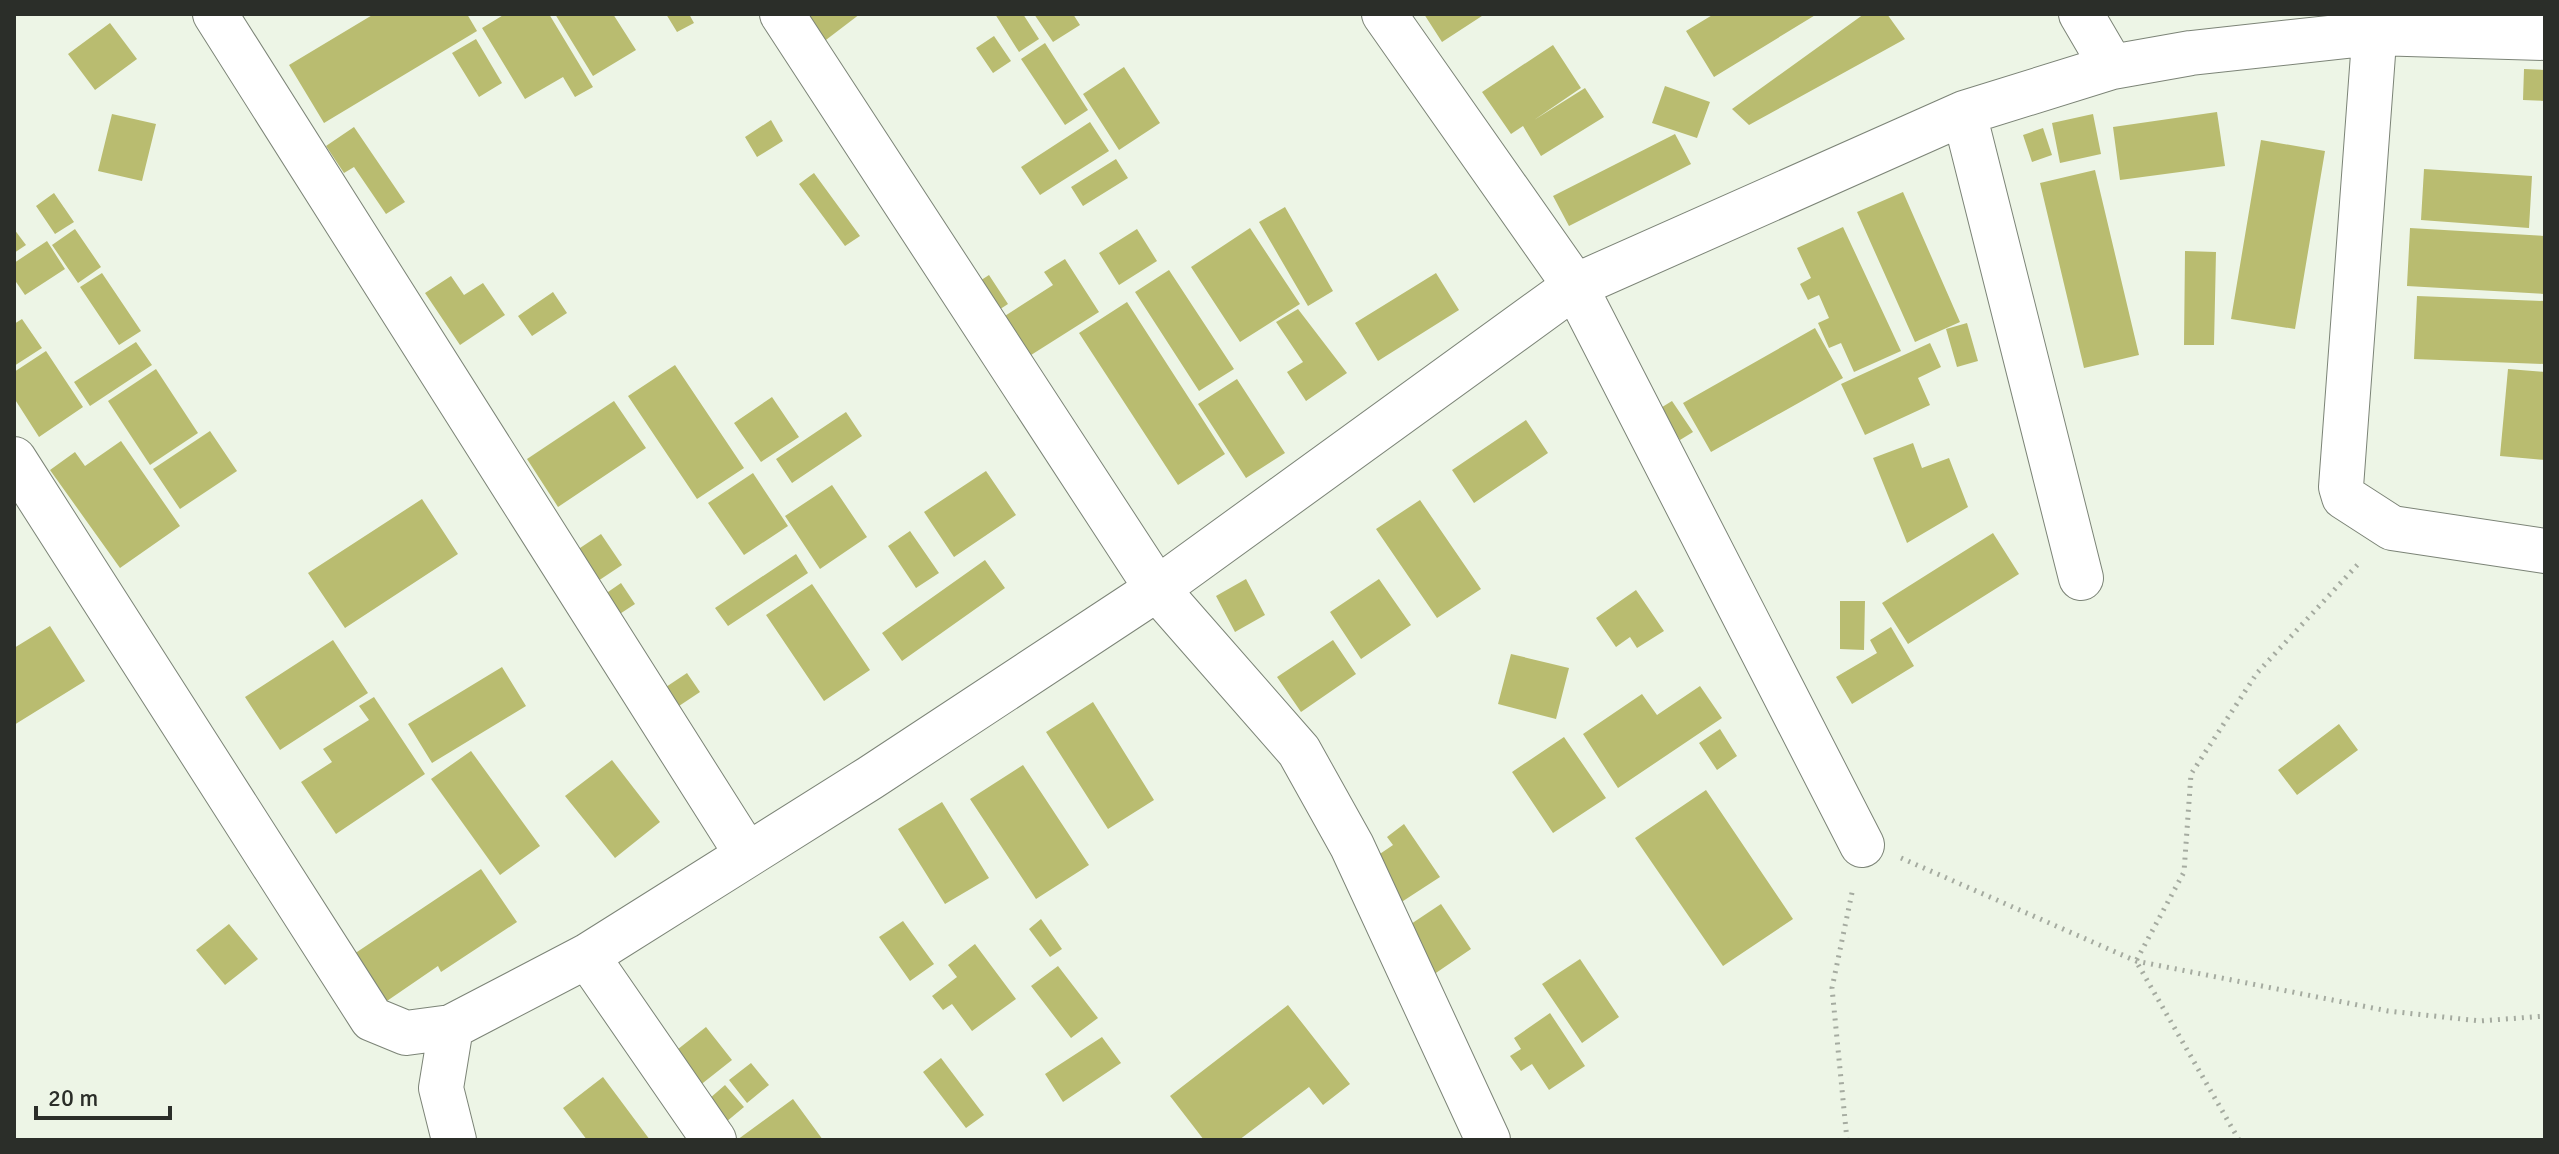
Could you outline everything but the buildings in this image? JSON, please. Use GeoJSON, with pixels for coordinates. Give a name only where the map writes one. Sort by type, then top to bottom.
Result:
{"type":"FeatureCollection","features":[{"type":"Feature","properties":{"kind":"street"},"geometry":{"type":"LineString","coordinates":[[215,14],[746,853]]}},
{"type":"Feature","properties":{"kind":"street"},"geometry":{"type":"LineString","coordinates":[[782,14],[1157,589],[1299,751],[1352,846],[1488,1140]]}},
{"type":"Feature","properties":{"kind":"street"},"geometry":{"type":"LineString","coordinates":[[1384,14],[1575,286],[1862,845]]}},
{"type":"Feature","properties":{"kind":"street"},"geometry":{"type":"LineString","coordinates":[[2081,14],[2112,67]]}},
{"type":"Feature","properties":{"kind":"street"},"geometry":{"type":"LineString","coordinates":[[2375,23],[2341,487],[2344,497],[2392,528],[2545,551]]}},
{"type":"Feature","properties":{"kind":"street"},"geometry":{"type":"LineString","coordinates":[[14,459],[372,1019],[406,1033],[451,1027],[587,956],[746,853],[870,778],[1157,589],[1575,286],[1964,113],[2112,67],[2375,23],[2545,38]]}},
{"type":"Feature","properties":{"kind":"street"},"geometry":{"type":"LineString","coordinates":[[1964,113],[2081,578]]}},
{"type":"Feature","properties":{"kind":"street"},"geometry":{"type":"LineString","coordinates":[[587,956],[714,1140]]}},
{"type":"Feature","properties":{"kind":"street"},"geometry":{"type":"LineString","coordinates":[[451,1027],[441,1088],[454,1140]]}},
{"type":"Feature","properties":{"kind":"path"},"geometry":{"type":"LineString","coordinates":[[2136,961],[2184,872],[2191,774],[2257,673],[2392,528]]}},
{"type":"Feature","properties":{"kind":"path"},"geometry":{"type":"LineString","coordinates":[[1847,1140],[1832,988],[1862,845],[1910,861],[2136,961],[2388,1011],[2480,1021],[2545,1016]]}},
{"type":"Feature","properties":{"kind":"path"},"geometry":{"type":"LineString","coordinates":[[2136,961],[2239,1140]]}}]}
